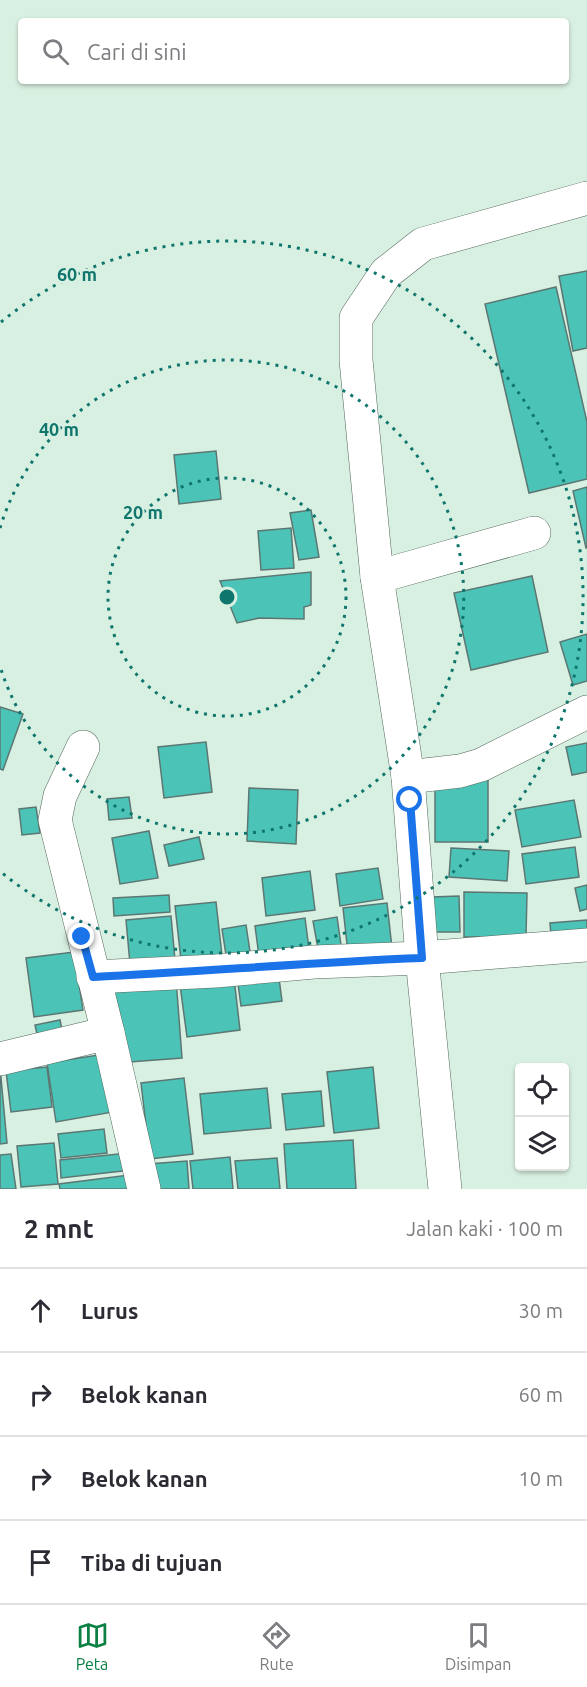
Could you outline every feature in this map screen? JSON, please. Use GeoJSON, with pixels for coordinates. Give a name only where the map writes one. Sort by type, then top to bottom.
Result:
{"type":"FeatureCollection","features":[{"type":"Feature","properties":{"kind":"street"},"geometry":{"type":"LineString","coordinates":[[445,1189],[422,958],[408,777],[377,577],[356,360],[356,318],[386,273],[423,244],[587,198]]}},
{"type":"Feature","properties":{"kind":"street"},"geometry":{"type":"LineString","coordinates":[[377,577],[534,533]]}},
{"type":"Feature","properties":{"kind":"street"},"geometry":{"type":"LineString","coordinates":[[408,777],[460,771],[480,765],[587,712]]}},
{"type":"Feature","properties":{"kind":"street"},"geometry":{"type":"LineString","coordinates":[[83,747],[60,796],[55,820],[144,1189]]}},
{"type":"Feature","properties":{"kind":"street"},"geometry":{"type":"LineString","coordinates":[[93,977],[216,971],[314,962],[422,958],[587,945]]}},
{"type":"Feature","properties":{"kind":"street"},"geometry":{"type":"LineString","coordinates":[[0,1059],[108,1033]]}},
{"type":"Feature","properties":{"kind":"building"},"geometry":{"type":"Polygon","coordinates":[[[587,271],[587,348],[573,351],[559,276],[587,271]]]}},
{"type":"Feature","properties":{"kind":"building"},"geometry":{"type":"Polygon","coordinates":[[[556,287],[587,422],[587,479],[529,493],[485,304],[556,287]]]}},
{"type":"Feature","properties":{"kind":"building"},"geometry":{"type":"Polygon","coordinates":[[[216,451],[221,499],[179,504],[174,455],[216,451]]]}},
{"type":"Feature","properties":{"kind":"building"},"geometry":{"type":"Polygon","coordinates":[[[587,487],[587,548],[586,548],[573,491],[587,487]]]}},
{"type":"Feature","properties":{"kind":"building"},"geometry":{"type":"Polygon","coordinates":[[[311,510],[319,557],[299,560],[290,513],[311,510]]]}},
{"type":"Feature","properties":{"kind":"building"},"geometry":{"type":"Polygon","coordinates":[[[291,528],[294,568],[261,570],[258,531],[291,528]]]}},
{"type":"Feature","properties":{"kind":"building"},"geometry":{"type":"Polygon","coordinates":[[[311,572],[311,605],[304,607],[304,619],[259,618],[237,623],[220,581],[311,572]]]}},
{"type":"Feature","properties":{"kind":"building"},"geometry":{"type":"Polygon","coordinates":[[[532,576],[548,652],[471,670],[454,593],[532,576]]]}},
{"type":"Feature","properties":{"kind":"building"},"geometry":{"type":"Polygon","coordinates":[[[587,634],[587,681],[573,685],[560,642],[587,634]]]}},
{"type":"Feature","properties":{"kind":"building"},"geometry":{"type":"Polygon","coordinates":[[[0,707],[23,714],[3,770],[0,769],[0,707]]]}},
{"type":"Feature","properties":{"kind":"building"},"geometry":{"type":"Polygon","coordinates":[[[206,742],[212,792],[164,798],[158,747],[206,742]]]}},
{"type":"Feature","properties":{"kind":"building"},"geometry":{"type":"Polygon","coordinates":[[[587,743],[587,772],[572,775],[566,747],[587,743]]]}},
{"type":"Feature","properties":{"kind":"building"},"geometry":{"type":"Polygon","coordinates":[[[435,775],[488,775],[488,842],[435,842],[435,775]]]}},
{"type":"Feature","properties":{"kind":"building"},"geometry":{"type":"Polygon","coordinates":[[[249,788],[298,790],[296,844],[247,841],[249,788]]]}},
{"type":"Feature","properties":{"kind":"building"},"geometry":{"type":"Polygon","coordinates":[[[129,797],[132,818],[109,820],[107,799],[129,797]]]}},
{"type":"Feature","properties":{"kind":"building"},"geometry":{"type":"Polygon","coordinates":[[[574,800],[581,837],[522,847],[515,810],[574,800]]]}},
{"type":"Feature","properties":{"kind":"building"},"geometry":{"type":"Polygon","coordinates":[[[36,807],[40,833],[22,835],[19,809],[36,807]]]}},
{"type":"Feature","properties":{"kind":"building"},"geometry":{"type":"Polygon","coordinates":[[[149,831],[158,878],[120,884],[112,838],[149,831]]]}},
{"type":"Feature","properties":{"kind":"building"},"geometry":{"type":"Polygon","coordinates":[[[199,837],[204,859],[169,866],[164,845],[199,837]]]}},
{"type":"Feature","properties":{"kind":"building"},"geometry":{"type":"Polygon","coordinates":[[[575,847],[579,877],[526,884],[522,854],[575,847]]]}},
{"type":"Feature","properties":{"kind":"building"},"geometry":{"type":"Polygon","coordinates":[[[451,848],[509,851],[507,881],[449,877],[451,848]]]}},
{"type":"Feature","properties":{"kind":"building"},"geometry":{"type":"Polygon","coordinates":[[[378,868],[383,899],[340,906],[336,874],[378,868]]]}},
{"type":"Feature","properties":{"kind":"building"},"geometry":{"type":"Polygon","coordinates":[[[310,871],[315,910],[266,916],[262,878],[310,871]]]}},
{"type":"Feature","properties":{"kind":"building"},"geometry":{"type":"Polygon","coordinates":[[[587,885],[587,909],[580,911],[575,888],[587,885]]]}},
{"type":"Feature","properties":{"kind":"building"},"geometry":{"type":"Polygon","coordinates":[[[464,892],[527,893],[526,937],[464,937],[464,892]]]}},
{"type":"Feature","properties":{"kind":"building"},"geometry":{"type":"Polygon","coordinates":[[[169,895],[170,912],[114,916],[113,898],[169,895]]]}},
{"type":"Feature","properties":{"kind":"building"},"geometry":{"type":"Polygon","coordinates":[[[459,896],[460,932],[432,932],[431,897],[459,896]]]}},
{"type":"Feature","properties":{"kind":"building"},"geometry":{"type":"Polygon","coordinates":[[[216,902],[223,964],[182,969],[175,906],[216,902]]]}},
{"type":"Feature","properties":{"kind":"building"},"geometry":{"type":"Polygon","coordinates":[[[387,903],[392,948],[348,953],[343,908],[387,903]]]}},
{"type":"Feature","properties":{"kind":"building"},"geometry":{"type":"Polygon","coordinates":[[[171,916],[175,960],[130,964],[126,920],[171,916]]]}},
{"type":"Feature","properties":{"kind":"building"},"geometry":{"type":"Polygon","coordinates":[[[337,917],[341,945],[318,949],[313,921],[337,917]]]}},
{"type":"Feature","properties":{"kind":"building"},"geometry":{"type":"Polygon","coordinates":[[[305,918],[310,957],[260,964],[255,926],[305,918]]]}},
{"type":"Feature","properties":{"kind":"building"},"geometry":{"type":"Polygon","coordinates":[[[587,920],[587,932],[551,935],[550,923],[587,920]]]}},
{"type":"Feature","properties":{"kind":"building"},"geometry":{"type":"Polygon","coordinates":[[[246,925],[252,965],[228,968],[222,929],[246,925]]]}},
{"type":"Feature","properties":{"kind":"building"},"geometry":{"type":"Polygon","coordinates":[[[74,952],[83,1010],[34,1017],[26,958],[74,952]]]}},
{"type":"Feature","properties":{"kind":"building"},"geometry":{"type":"Polygon","coordinates":[[[234,978],[240,1030],[187,1037],[180,985],[234,978]]]}},
{"type":"Feature","properties":{"kind":"building"},"geometry":{"type":"Polygon","coordinates":[[[279,978],[282,1001],[241,1006],[238,984],[279,978]]]}},
{"type":"Feature","properties":{"kind":"building"},"geometry":{"type":"Polygon","coordinates":[[[176,979],[182,1058],[116,1063],[109,984],[176,979]]]}},
{"type":"Feature","properties":{"kind":"building"},"geometry":{"type":"Polygon","coordinates":[[[60,1020],[63,1035],[38,1039],[35,1025],[60,1020]]]}},
{"type":"Feature","properties":{"kind":"building"},"geometry":{"type":"Polygon","coordinates":[[[105,1054],[113,1112],[56,1122],[47,1063],[105,1054]]]}},
{"type":"Feature","properties":{"kind":"building"},"geometry":{"type":"Polygon","coordinates":[[[0,1067],[7,1143],[0,1144],[0,1067]]]}},
{"type":"Feature","properties":{"kind":"building"},"geometry":{"type":"Polygon","coordinates":[[[47,1067],[52,1107],[11,1112],[6,1071],[47,1067]]]}},
{"type":"Feature","properties":{"kind":"building"},"geometry":{"type":"Polygon","coordinates":[[[373,1067],[379,1128],[334,1133],[327,1072],[373,1067]]]}},
{"type":"Feature","properties":{"kind":"building"},"geometry":{"type":"Polygon","coordinates":[[[184,1078],[193,1154],[150,1159],[141,1083],[184,1078]]]}},
{"type":"Feature","properties":{"kind":"building"},"geometry":{"type":"Polygon","coordinates":[[[267,1088],[271,1128],[204,1134],[200,1094],[267,1088]]]}},
{"type":"Feature","properties":{"kind":"building"},"geometry":{"type":"Polygon","coordinates":[[[321,1091],[324,1126],[286,1130],[282,1094],[321,1091]]]}},
{"type":"Feature","properties":{"kind":"building"},"geometry":{"type":"Polygon","coordinates":[[[104,1129],[107,1153],[61,1158],[58,1134],[104,1129]]]}},
{"type":"Feature","properties":{"kind":"building"},"geometry":{"type":"Polygon","coordinates":[[[353,1140],[356,1189],[287,1189],[284,1144],[353,1140]]]}},
{"type":"Feature","properties":{"kind":"building"},"geometry":{"type":"Polygon","coordinates":[[[54,1143],[58,1184],[21,1187],[17,1146],[54,1143]]]}},
{"type":"Feature","properties":{"kind":"building"},"geometry":{"type":"Polygon","coordinates":[[[128,1153],[131,1170],[61,1178],[60,1160],[128,1153]]]}},
{"type":"Feature","properties":{"kind":"building"},"geometry":{"type":"Polygon","coordinates":[[[11,1154],[16,1189],[0,1189],[0,1155],[11,1154]]]}},
{"type":"Feature","properties":{"kind":"building"},"geometry":{"type":"Polygon","coordinates":[[[230,1157],[233,1189],[193,1189],[190,1161],[230,1157]]]}},
{"type":"Feature","properties":{"kind":"building"},"geometry":{"type":"Polygon","coordinates":[[[277,1158],[280,1189],[238,1189],[235,1161],[277,1158]]]}},
{"type":"Feature","properties":{"kind":"building"},"geometry":{"type":"Polygon","coordinates":[[[187,1161],[189,1189],[150,1189],[148,1164],[187,1161]]]}},
{"type":"Feature","properties":{"kind":"building"},"geometry":{"type":"Polygon","coordinates":[[[129,1175],[130,1189],[60,1189],[59,1184],[129,1175]]]}},
{"type":"Feature","properties":{"kind":"route"},"geometry":{"type":"LineString","coordinates":[[82,937],[93,977],[216,971],[314,962],[422,958],[410,800]]}}]}
